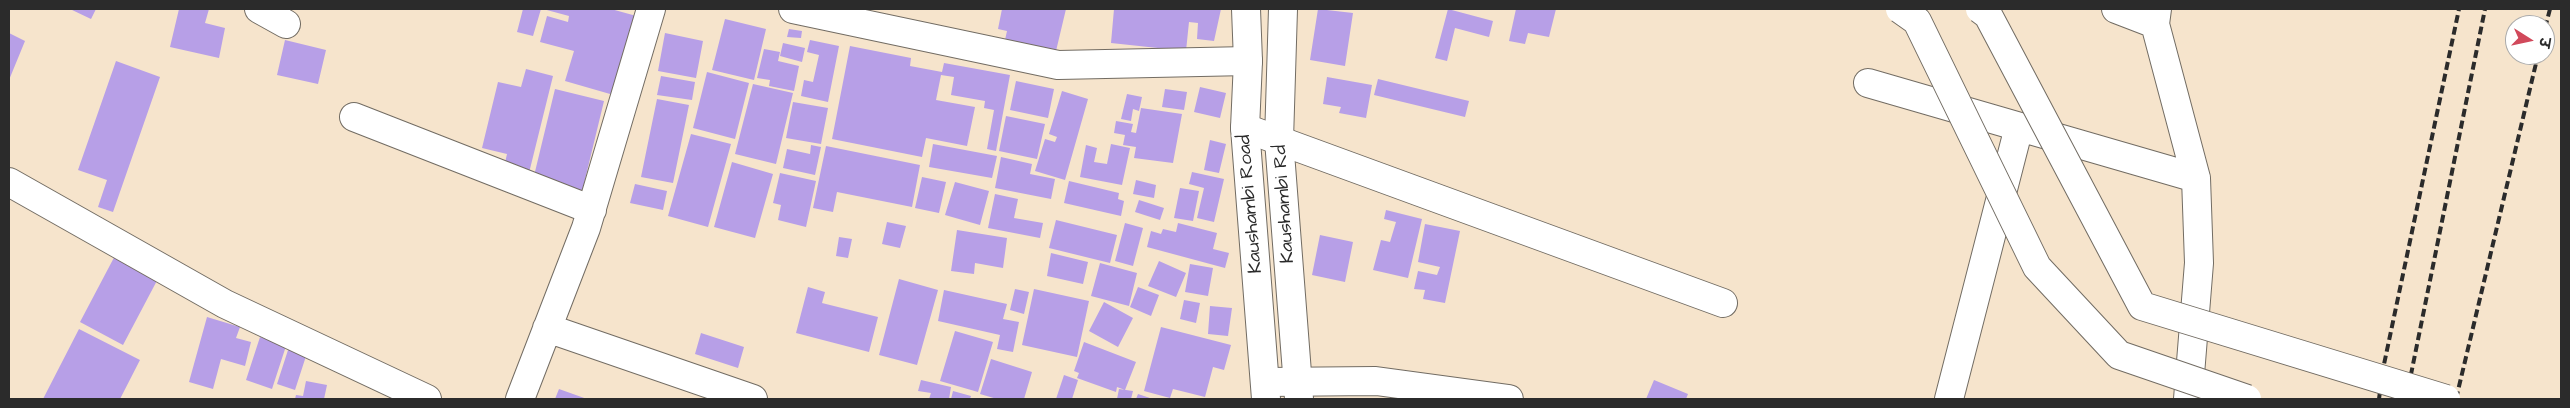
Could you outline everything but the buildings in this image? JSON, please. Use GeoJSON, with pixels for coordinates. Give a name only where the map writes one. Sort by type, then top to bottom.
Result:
{"type":"FeatureCollection","features":[{"type":"Feature","properties":{"kind":"street"},"geometry":{"type":"LineString","coordinates":[[259,9],[286,24]]}},
{"type":"Feature","properties":{"kind":"street"},"geometry":{"type":"LineString","coordinates":[[520,399],[592,210],[651,9]]}},
{"type":"Feature","properties":{"kind":"street"},"geometry":{"type":"LineString","coordinates":[[793,9],[1058,65],[1248,61]]}},
{"type":"Feature","properties":{"kind":"street","name":"Kaushambi Road"},"geometry":{"type":"LineString","coordinates":[[1246,9],[1248,61],[1245,128],[1266,391]]}},
{"type":"Feature","properties":{"kind":"street","name":"Kaushambi Rd"},"geometry":{"type":"LineString","coordinates":[[1283,9],[1279,140],[1299,391]]}},
{"type":"Feature","properties":{"kind":"street"},"geometry":{"type":"LineString","coordinates":[[1900,9],[1917,21],[2037,267],[2119,355],[2247,399]]}},
{"type":"Feature","properties":{"kind":"street"},"geometry":{"type":"LineString","coordinates":[[1980,9],[1988,15],[2142,306],[2446,399]]}},
{"type":"Feature","properties":{"kind":"street"},"geometry":{"type":"LineString","coordinates":[[2116,9],[2156,17],[2196,178],[2199,263],[2188,399]]}},
{"type":"Feature","properties":{"kind":"street"},"geometry":{"type":"LineString","coordinates":[[1868,83],[2196,178]]}},
{"type":"Feature","properties":{"kind":"street"},"geometry":{"type":"LineString","coordinates":[[354,117],[592,210]]}},
{"type":"Feature","properties":{"kind":"street"},"geometry":{"type":"LineString","coordinates":[[1949,399],[2019,127]]}},
{"type":"Feature","properties":{"kind":"street"},"geometry":{"type":"LineString","coordinates":[[1245,128],[1723,303]]}},
{"type":"Feature","properties":{"kind":"street"},"geometry":{"type":"LineString","coordinates":[[9,182],[225,304],[427,399]]}},
{"type":"Feature","properties":{"kind":"street"},"geometry":{"type":"LineString","coordinates":[[547,328],[753,399]]}},
{"type":"Feature","properties":{"kind":"street"},"geometry":{"type":"LineString","coordinates":[[1266,391],[1299,391],[1376,381],[1509,399]]}},
{"type":"Feature","properties":{"kind":"railway"},"geometry":{"type":"LineString","coordinates":[[2379,399],[2383,369],[2459,9]]}},
{"type":"Feature","properties":{"kind":"railway"},"geometry":{"type":"LineString","coordinates":[[2406,399],[2485,9]]}},
{"type":"Feature","properties":{"kind":"railway"},"geometry":{"type":"LineString","coordinates":[[2548,15],[2550,9]]}},
{"type":"Feature","properties":{"kind":"railway"},"geometry":{"type":"LineString","coordinates":[[2456,399],[2536,65]]}}]}
